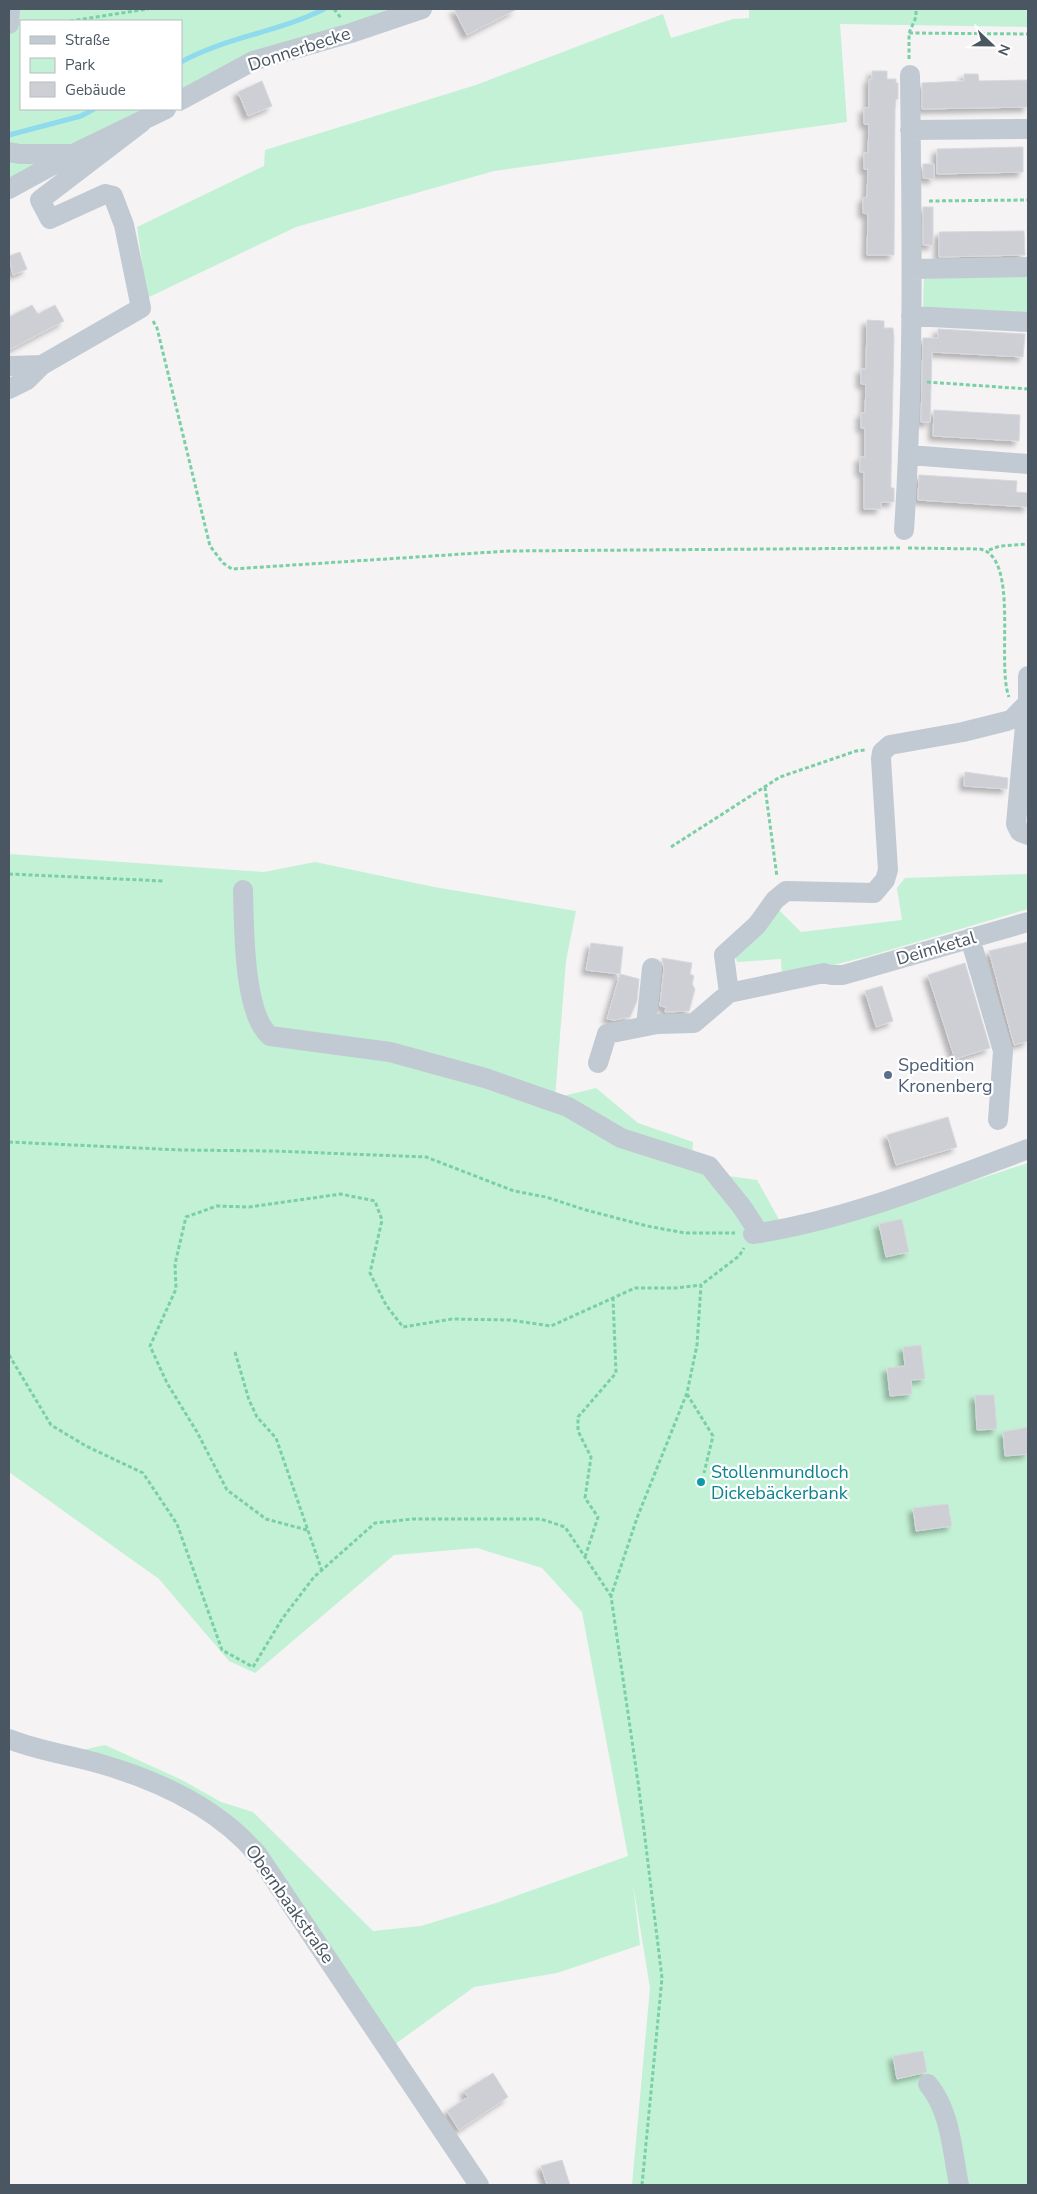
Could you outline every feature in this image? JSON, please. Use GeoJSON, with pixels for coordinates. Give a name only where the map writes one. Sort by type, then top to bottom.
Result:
{"type":"FeatureCollection","features":[{"type":"Feature","properties":{"kind":"street"},"geometry":{"type":"LineString","coordinates":[[9,24],[10,9]]}},
{"type":"Feature","properties":{"kind":"street","name":"Donnerbecke"},"geometry":{"type":"LineString","coordinates":[[182,99],[253,61],[351,33],[422,9]]}},
{"type":"Feature","properties":{"kind":"street"},"geometry":{"type":"LineString","coordinates":[[904,530],[909,455],[912,269],[910,75]]}},
{"type":"Feature","properties":{"kind":"street"},"geometry":{"type":"LineString","coordinates":[[9,189],[73,154],[164,110]]}},
{"type":"Feature","properties":{"kind":"street"},"geometry":{"type":"LineString","coordinates":[[9,390],[27,380],[42,365],[141,308],[120,210],[113,196],[105,194],[50,219],[40,200],[142,122]]}},
{"type":"Feature","properties":{"kind":"street"},"geometry":{"type":"LineString","coordinates":[[910,130],[1028,130]]}},
{"type":"Feature","properties":{"kind":"street"},"geometry":{"type":"LineString","coordinates":[[9,152],[26,155],[73,154]]}},
{"type":"Feature","properties":{"kind":"street"},"geometry":{"type":"LineString","coordinates":[[912,269],[1028,267]]}},
{"type":"Feature","properties":{"kind":"street"},"geometry":{"type":"LineString","coordinates":[[911,316],[1028,322]]}},
{"type":"Feature","properties":{"kind":"street"},"geometry":{"type":"LineString","coordinates":[[9,366],[42,365]]}},
{"type":"Feature","properties":{"kind":"street"},"geometry":{"type":"LineString","coordinates":[[909,455],[1028,464]]}},
{"type":"Feature","properties":{"kind":"street"},"geometry":{"type":"LineString","coordinates":[[1028,676],[1028,704],[1016,824],[1020,832],[1028,835]]}},
{"type":"Feature","properties":{"kind":"street"},"geometry":{"type":"LineString","coordinates":[[598,1063],[607,1034],[646,1026],[694,1023],[729,993],[724,955],[758,925],[780,895],[786,891],[874,893],[880,887],[888,870],[881,759],[886,748],[890,745],[963,732],[1007,721],[1012,719],[1028,704]]}},
{"type":"Feature","properties":{"kind":"street"},"geometry":{"type":"LineString","coordinates":[[243,890],[246,971],[260,1027],[270,1036],[390,1052],[485,1078],[568,1107],[621,1138],[709,1166],[742,1207],[756,1234],[790,1228],[904,1194],[1028,1150]]}},
{"type":"Feature","properties":{"kind":"street","name":"Deimketal"},"geometry":{"type":"LineString","coordinates":[[729,993],[824,973],[831,976],[844,975],[1028,922]]}},
{"type":"Feature","properties":{"kind":"street"},"geometry":{"type":"LineString","coordinates":[[970,938],[1003,1051],[998,1120]]}},
{"type":"Feature","properties":{"kind":"street"},"geometry":{"type":"LineString","coordinates":[[646,1026],[652,968]]}},
{"type":"Feature","properties":{"kind":"street","name":"Obernbaakstraße"},"geometry":{"type":"LineString","coordinates":[[9,1739],[102,1764],[167,1788],[209,1811],[240,1834],[258,1855],[479,2185]]}},
{"type":"Feature","properties":{"kind":"street"},"geometry":{"type":"LineString","coordinates":[[928,2084],[939,2098],[946,2117],[959,2185]]}},
{"type":"Feature","properties":{"kind":"path"},"geometry":{"type":"LineString","coordinates":[[76,20],[148,9]]}},
{"type":"Feature","properties":{"kind":"path"},"geometry":{"type":"LineString","coordinates":[[910,75],[909,34],[916,18],[916,9]]}},
{"type":"Feature","properties":{"kind":"path"},"geometry":{"type":"LineString","coordinates":[[909,34],[1028,34]]}},
{"type":"Feature","properties":{"kind":"path"},"geometry":{"type":"LineString","coordinates":[[912,201],[1028,200]]}},
{"type":"Feature","properties":{"kind":"path"},"geometry":{"type":"LineString","coordinates":[[141,308],[153,319],[157,328],[210,546],[223,563],[232,569],[519,551],[903,548],[989,550],[1000,546],[1028,544]]}},
{"type":"Feature","properties":{"kind":"path"},"geometry":{"type":"LineString","coordinates":[[910,381],[1028,389]]}},
{"type":"Feature","properties":{"kind":"path"},"geometry":{"type":"LineString","coordinates":[[989,550],[998,564],[1004,590],[1003,663],[1008,694],[1015,704],[1028,704]]}},
{"type":"Feature","properties":{"kind":"path"},"geometry":{"type":"LineString","coordinates":[[671,847],[780,777],[856,751],[886,748]]}},
{"type":"Feature","properties":{"kind":"path"},"geometry":{"type":"LineString","coordinates":[[765,786],[780,895]]}},
{"type":"Feature","properties":{"kind":"path"},"geometry":{"type":"LineString","coordinates":[[9,874],[164,880]]}},
{"type":"Feature","properties":{"kind":"path"},"geometry":{"type":"LineString","coordinates":[[9,1142],[181,1150],[292,1151],[426,1157],[514,1191],[546,1197],[586,1210],[648,1226],[685,1233],[756,1234]]}},
{"type":"Feature","properties":{"kind":"path"},"geometry":{"type":"LineString","coordinates":[[307,1530],[266,1519],[227,1490],[197,1432],[167,1383],[150,1346],[176,1289],[175,1264],[186,1217],[217,1206],[249,1207],[340,1194],[375,1201],[382,1220],[370,1273],[386,1306],[403,1327],[452,1319],[510,1320],[551,1326],[635,1288],[676,1288],[701,1285],[739,1256],[756,1234]]}},
{"type":"Feature","properties":{"kind":"path"},"geometry":{"type":"LineString","coordinates":[[611,1596],[637,1518],[687,1393],[697,1345],[701,1285]]}},
{"type":"Feature","properties":{"kind":"path"},"geometry":{"type":"LineString","coordinates":[[585,1558],[598,1517],[584,1498],[591,1457],[578,1431],[578,1417],[616,1373],[613,1298]]}},
{"type":"Feature","properties":{"kind":"path"},"geometry":{"type":"LineString","coordinates":[[235,1352],[248,1400],[257,1417],[276,1438],[322,1571]]}},
{"type":"Feature","properties":{"kind":"path"},"geometry":{"type":"LineString","coordinates":[[9,1355],[51,1425],[86,1446],[143,1473],[177,1524],[222,1650],[253,1667],[282,1619],[322,1571],[375,1523],[413,1519],[542,1519],[565,1527],[611,1596],[639,1789],[662,1978],[642,2185]]}},
{"type":"Feature","properties":{"kind":"path"},"geometry":{"type":"LineString","coordinates":[[687,1393],[713,1436],[704,1473]]}},
{"type":"Feature","properties":{"kind":"green space"},"geometry":{"type":"Polygon","coordinates":[[[9,9],[409,9],[182,95],[182,20],[20,20],[20,110],[155,110],[9,183],[9,9]]]}},
{"type":"Feature","properties":{"kind":"green space"},"geometry":{"type":"Polygon","coordinates":[[[749,9],[1028,9],[1028,27],[840,24],[847,122],[494,171],[296,227],[147,298],[137,227],[264,166],[265,150],[476,85],[663,14],[671,38],[733,19],[749,18],[749,9]]]}},
{"type":"Feature","properties":{"kind":"green space"},"geometry":{"type":"Polygon","coordinates":[[[1028,269],[1028,317],[923,311],[924,272],[1028,269]]]}},
{"type":"Feature","properties":{"kind":"green space"},"geometry":{"type":"Polygon","coordinates":[[[9,854],[264,872],[315,862],[434,887],[576,911],[566,961],[555,1098],[596,1088],[638,1123],[693,1142],[691,1171],[757,1180],[786,1232],[911,1201],[1028,1163],[1028,2185],[632,2185],[650,1988],[633,1884],[640,1945],[557,1973],[474,1987],[391,2047],[245,1831],[74,1752],[105,1745],[182,1780],[221,1802],[253,1812],[373,1931],[421,1926],[496,1903],[628,1856],[582,1612],[542,1568],[477,1548],[394,1555],[255,1673],[229,1661],[159,1579],[9,1472],[9,854]]]}},
{"type":"Feature","properties":{"kind":"green space"},"geometry":{"type":"Polygon","coordinates":[[[1028,874],[1028,909],[869,956],[782,978],[781,959],[737,962],[733,949],[778,909],[801,932],[902,920],[897,888],[905,878],[1028,874]]]}},
{"type":"Feature","properties":{"kind":"building"},"geometry":{"type":"Polygon","coordinates":[[[454,9],[517,9],[467,35],[454,9]]]}},
{"type":"Feature","properties":{"kind":"building"},"geometry":{"type":"Polygon","coordinates":[[[872,71],[887,71],[887,79],[896,79],[896,83],[898,83],[898,99],[896,99],[895,109],[894,255],[867,255],[868,214],[863,213],[863,198],[867,197],[868,169],[864,169],[864,153],[868,153],[869,124],[864,124],[864,108],[869,108],[869,79],[872,79],[872,71]]]}},
{"type":"Feature","properties":{"kind":"building"},"geometry":{"type":"Polygon","coordinates":[[[964,74],[978,74],[979,81],[1028,80],[1028,107],[922,109],[922,83],[964,81],[964,74]]]}},
{"type":"Feature","properties":{"kind":"building"},"geometry":{"type":"Polygon","coordinates":[[[262,81],[272,106],[248,116],[238,92],[262,81]]]}},
{"type":"Feature","properties":{"kind":"building"},"geometry":{"type":"Polygon","coordinates":[[[1023,147],[1023,172],[937,174],[937,149],[1023,147]]]}},
{"type":"Feature","properties":{"kind":"building"},"geometry":{"type":"Polygon","coordinates":[[[923,164],[934,164],[934,179],[923,178],[923,164]]]}},
{"type":"Feature","properties":{"kind":"building"},"geometry":{"type":"Polygon","coordinates":[[[923,207],[933,207],[933,245],[923,245],[923,207]]]}},
{"type":"Feature","properties":{"kind":"building"},"geometry":{"type":"Polygon","coordinates":[[[1024,231],[1025,255],[939,257],[939,232],[1024,231]]]}},
{"type":"Feature","properties":{"kind":"building"},"geometry":{"type":"Polygon","coordinates":[[[20,252],[27,269],[13,275],[9,256],[20,252]]]}},
{"type":"Feature","properties":{"kind":"building"},"geometry":{"type":"Polygon","coordinates":[[[32,305],[38,314],[55,305],[64,321],[9,350],[9,317],[32,305]]]}},
{"type":"Feature","properties":{"kind":"building"},"geometry":{"type":"Polygon","coordinates":[[[867,320],[884,321],[884,328],[893,328],[894,338],[891,488],[894,488],[894,502],[881,502],[881,509],[864,509],[864,472],[860,472],[860,457],[865,457],[865,428],[861,428],[861,413],[865,413],[866,384],[861,384],[861,369],[866,369],[867,320]]]}},
{"type":"Feature","properties":{"kind":"building"},"geometry":{"type":"Polygon","coordinates":[[[938,329],[1025,334],[1023,357],[932,352],[930,422],[921,422],[923,338],[938,338],[938,329]]]}},
{"type":"Feature","properties":{"kind":"building"},"geometry":{"type":"Polygon","coordinates":[[[934,410],[1020,415],[1019,441],[933,436],[934,410]]]}},
{"type":"Feature","properties":{"kind":"building"},"geometry":{"type":"Polygon","coordinates":[[[919,475],[1017,481],[1016,492],[1028,493],[1028,507],[918,500],[919,475]]]}},
{"type":"Feature","properties":{"kind":"building"},"geometry":{"type":"Polygon","coordinates":[[[965,772],[1008,778],[1007,789],[964,786],[965,772]]]}},
{"type":"Feature","properties":{"kind":"building"},"geometry":{"type":"Polygon","coordinates":[[[1028,942],[1028,1041],[1014,1045],[989,951],[1028,942]]]}},
{"type":"Feature","properties":{"kind":"building"},"geometry":{"type":"Polygon","coordinates":[[[591,943],[623,947],[620,974],[586,970],[591,943]]]}},
{"type":"Feature","properties":{"kind":"building"},"geometry":{"type":"Polygon","coordinates":[[[662,958],[692,963],[690,974],[694,976],[692,984],[695,989],[689,1011],[665,1012],[666,1007],[660,1006],[664,969],[662,958]]]}},
{"type":"Feature","properties":{"kind":"building"},"geometry":{"type":"Polygon","coordinates":[[[965,963],[990,1048],[955,1059],[928,975],[965,963]]]}},
{"type":"Feature","properties":{"kind":"building"},"geometry":{"type":"Polygon","coordinates":[[[620,974],[639,979],[637,1001],[630,1017],[614,1020],[607,1019],[620,974]]]}},
{"type":"Feature","properties":{"kind":"building"},"geometry":{"type":"Polygon","coordinates":[[[882,986],[893,1021],[876,1027],[865,991],[882,986]]]}},
{"type":"Feature","properties":{"kind":"building"},"geometry":{"type":"Polygon","coordinates":[[[948,1117],[957,1147],[896,1165],[887,1135],[948,1117]]]}},
{"type":"Feature","properties":{"kind":"building"},"geometry":{"type":"Polygon","coordinates":[[[902,1219],[909,1252],[886,1257],[879,1224],[902,1219]]]}},
{"type":"Feature","properties":{"kind":"building"},"geometry":{"type":"Polygon","coordinates":[[[921,1345],[925,1379],[911,1380],[912,1394],[890,1396],[887,1368],[905,1366],[903,1347],[921,1345]]]}},
{"type":"Feature","properties":{"kind":"building"},"geometry":{"type":"Polygon","coordinates":[[[975,1395],[994,1395],[997,1429],[977,1430],[975,1395]]]}},
{"type":"Feature","properties":{"kind":"building"},"geometry":{"type":"Polygon","coordinates":[[[1028,1427],[1028,1454],[1005,1456],[1003,1432],[1028,1427]]]}},
{"type":"Feature","properties":{"kind":"building"},"geometry":{"type":"Polygon","coordinates":[[[948,1504],[952,1526],[916,1531],[913,1508],[948,1504]]]}},
{"type":"Feature","properties":{"kind":"building"},"geometry":{"type":"Polygon","coordinates":[[[923,2051],[927,2072],[897,2079],[893,2056],[923,2051]]]}},
{"type":"Feature","properties":{"kind":"building"},"geometry":{"type":"Polygon","coordinates":[[[493,2073],[508,2097],[459,2130],[447,2111],[468,2097],[464,2091],[493,2073]]]}},
{"type":"Feature","properties":{"kind":"building"},"geometry":{"type":"Polygon","coordinates":[[[562,2160],[570,2185],[547,2185],[541,2166],[562,2160]]]}},
{"type":"Feature","properties":{"kind":"waterway","name":"Donnerbecke"},"geometry":{"type":"LineString","coordinates":[[182,61],[216,46],[307,17],[324,9]]}},
{"type":"Feature","properties":{"kind":"waterway","name":"Donnerbecke"},"geometry":{"type":"LineString","coordinates":[[9,135],[81,116],[92,110]]}},
{"type":"Feature","properties":{"kind":"place","name":"Spedition Kronenberg"},"geometry":{"type":"Point","coordinates":[888,1075]}},
{"type":"Feature","properties":{"kind":"place","name":"Stollenmundloch Dickebäckerbank"},"geometry":{"type":"Point","coordinates":[701,1482]}}]}
